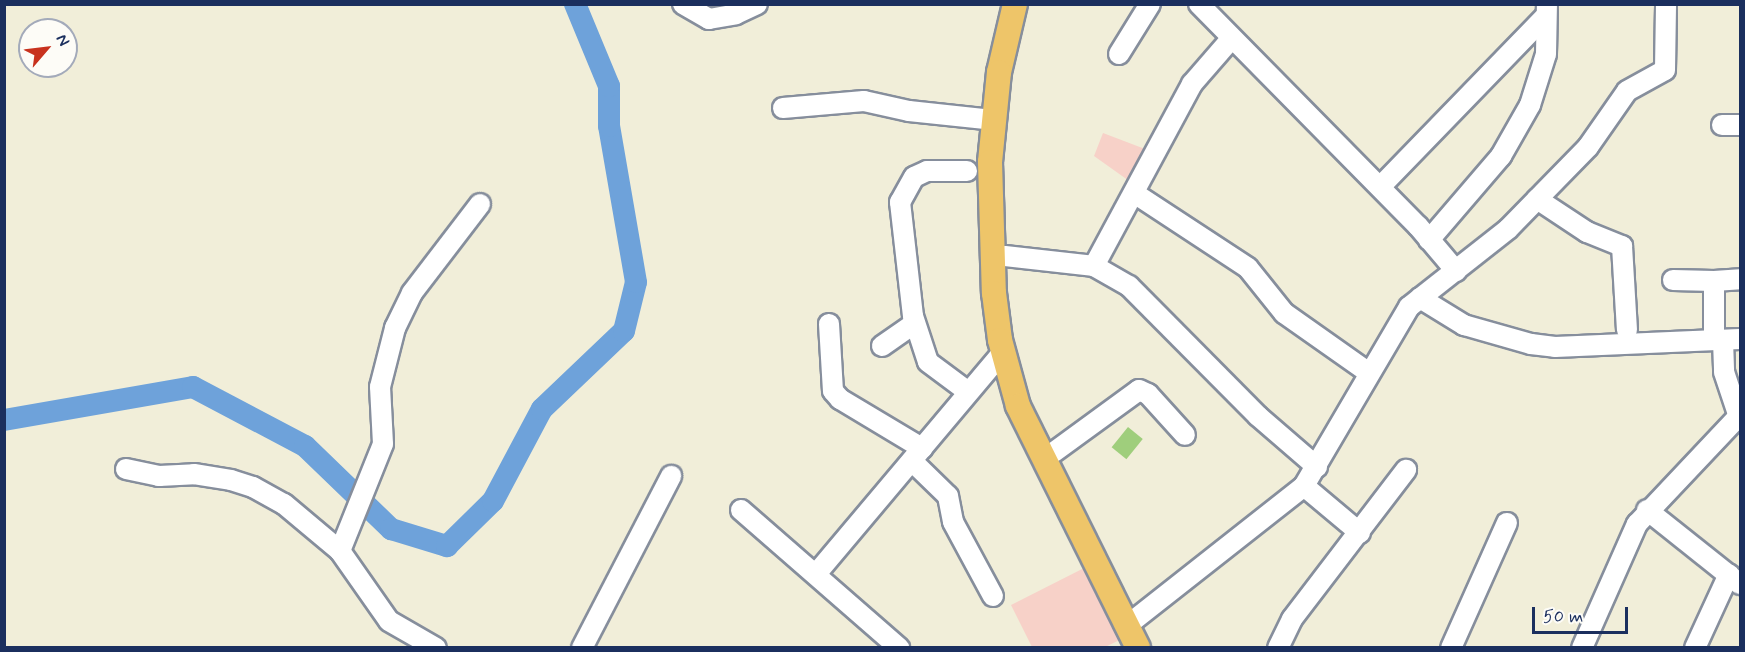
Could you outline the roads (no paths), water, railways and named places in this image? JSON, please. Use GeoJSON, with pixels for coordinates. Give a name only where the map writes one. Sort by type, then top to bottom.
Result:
{"type":"FeatureCollection","features":[{"type":"Feature","properties":{"kind":"main road"},"geometry":{"type":"LineString","coordinates":[[1015,4],[999,72],[990,162],[993,282],[1003,352],[1018,405],[1135,640]]}},
{"type":"Feature","properties":{"kind":"main road"},"geometry":{"type":"LineString","coordinates":[[1032,4],[1005,98],[1001,190],[1015,357],[1029,402],[1054,452],[1135,640]]}},
{"type":"Feature","properties":{"kind":"street"},"geometry":{"type":"LineString","coordinates":[[683,4],[710,19],[736,14],[757,4]]}},
{"type":"Feature","properties":{"kind":"street"},"geometry":{"type":"LineString","coordinates":[[1119,54],[1150,4]]}},
{"type":"Feature","properties":{"kind":"street"},"geometry":{"type":"LineString","coordinates":[[1135,640],[1304,486],[1409,307],[1456,271],[1537,199],[1606,125],[1627,91],[1665,70],[1666,4]]}},
{"type":"Feature","properties":{"kind":"street"},"geometry":{"type":"LineString","coordinates":[[1200,5],[1231,39],[1380,187],[1456,271]]}},
{"type":"Feature","properties":{"kind":"street"},"geometry":{"type":"LineString","coordinates":[[1380,187],[1547,10]]}},
{"type":"Feature","properties":{"kind":"street"},"geometry":{"type":"LineString","coordinates":[[1429,240],[1501,156],[1530,105],[1546,54],[1547,10]]}},
{"type":"Feature","properties":{"kind":"street"},"geometry":{"type":"LineString","coordinates":[[1094,266],[1192,84],[1231,39]]}},
{"type":"Feature","properties":{"kind":"street"},"geometry":{"type":"LineString","coordinates":[[783,108],[864,101],[993,120]]}},
{"type":"Feature","properties":{"kind":"street"},"geometry":{"type":"LineString","coordinates":[[967,171],[920,174],[914,177],[900,202],[915,323],[928,362],[967,391]]}},
{"type":"Feature","properties":{"kind":"street"},"geometry":{"type":"LineString","coordinates":[[1134,193],[1248,268],[1284,314],[1369,373]]}},
{"type":"Feature","properties":{"kind":"street"},"geometry":{"type":"LineString","coordinates":[[1537,199],[1587,232],[1622,246],[1627,330]]}},
{"type":"Feature","properties":{"kind":"street"},"geometry":{"type":"LineString","coordinates":[[340,551],[355,507],[384,444],[381,387],[394,328],[412,293],[480,204]]}},
{"type":"Feature","properties":{"kind":"street"},"geometry":{"type":"LineString","coordinates":[[1005,256],[1094,266],[1129,286],[1258,416],[1317,467]]}},
{"type":"Feature","properties":{"kind":"street"},"geometry":{"type":"LineString","coordinates":[[1672,280],[1740,279]]}},
{"type":"Feature","properties":{"kind":"street"},"geometry":{"type":"LineString","coordinates":[[1582,648],[1647,510],[1739,419],[1724,372],[1726,339],[1714,281]]}},
{"type":"Feature","properties":{"kind":"street"},"geometry":{"type":"LineString","coordinates":[[1420,298],[1464,325],[1531,344],[1555,347],[1726,339]]}},
{"type":"Feature","properties":{"kind":"street"},"geometry":{"type":"LineString","coordinates":[[882,346],[915,323]]}},
{"type":"Feature","properties":{"kind":"street"},"geometry":{"type":"LineString","coordinates":[[829,324],[833,391],[917,454],[948,496],[953,522],[993,596]]}},
{"type":"Feature","properties":{"kind":"street"},"geometry":{"type":"LineString","coordinates":[[816,574],[967,391],[1003,352]]}},
{"type":"Feature","properties":{"kind":"street"},"geometry":{"type":"LineString","coordinates":[[1054,452],[1139,390],[1148,393],[1185,435]]}},
{"type":"Feature","properties":{"kind":"street"},"geometry":{"type":"LineString","coordinates":[[126,469],[159,476],[194,474],[254,487],[284,504],[340,551],[389,621],[436,648]]}},
{"type":"Feature","properties":{"kind":"street"},"geometry":{"type":"LineString","coordinates":[[1278,648],[1292,619],[1406,470]]}},
{"type":"Feature","properties":{"kind":"street"},"geometry":{"type":"LineString","coordinates":[[582,648],[670,476]]}},
{"type":"Feature","properties":{"kind":"street"},"geometry":{"type":"LineString","coordinates":[[1304,486],[1360,533]]}},
{"type":"Feature","properties":{"kind":"street"},"geometry":{"type":"LineString","coordinates":[[741,510],[899,648]]}},
{"type":"Feature","properties":{"kind":"street"},"geometry":{"type":"LineString","coordinates":[[1647,510],[1735,579],[1695,648]]}},
{"type":"Feature","properties":{"kind":"street"},"geometry":{"type":"LineString","coordinates":[[1451,648],[1508,523]]}},
{"type":"Feature","properties":{"kind":"waterway"},"geometry":{"type":"LineString","coordinates":[[4,420],[193,387],[305,446],[391,529],[447,546],[493,501],[542,409],[624,331],[636,282],[609,126],[609,86],[575,4]]}}]}
